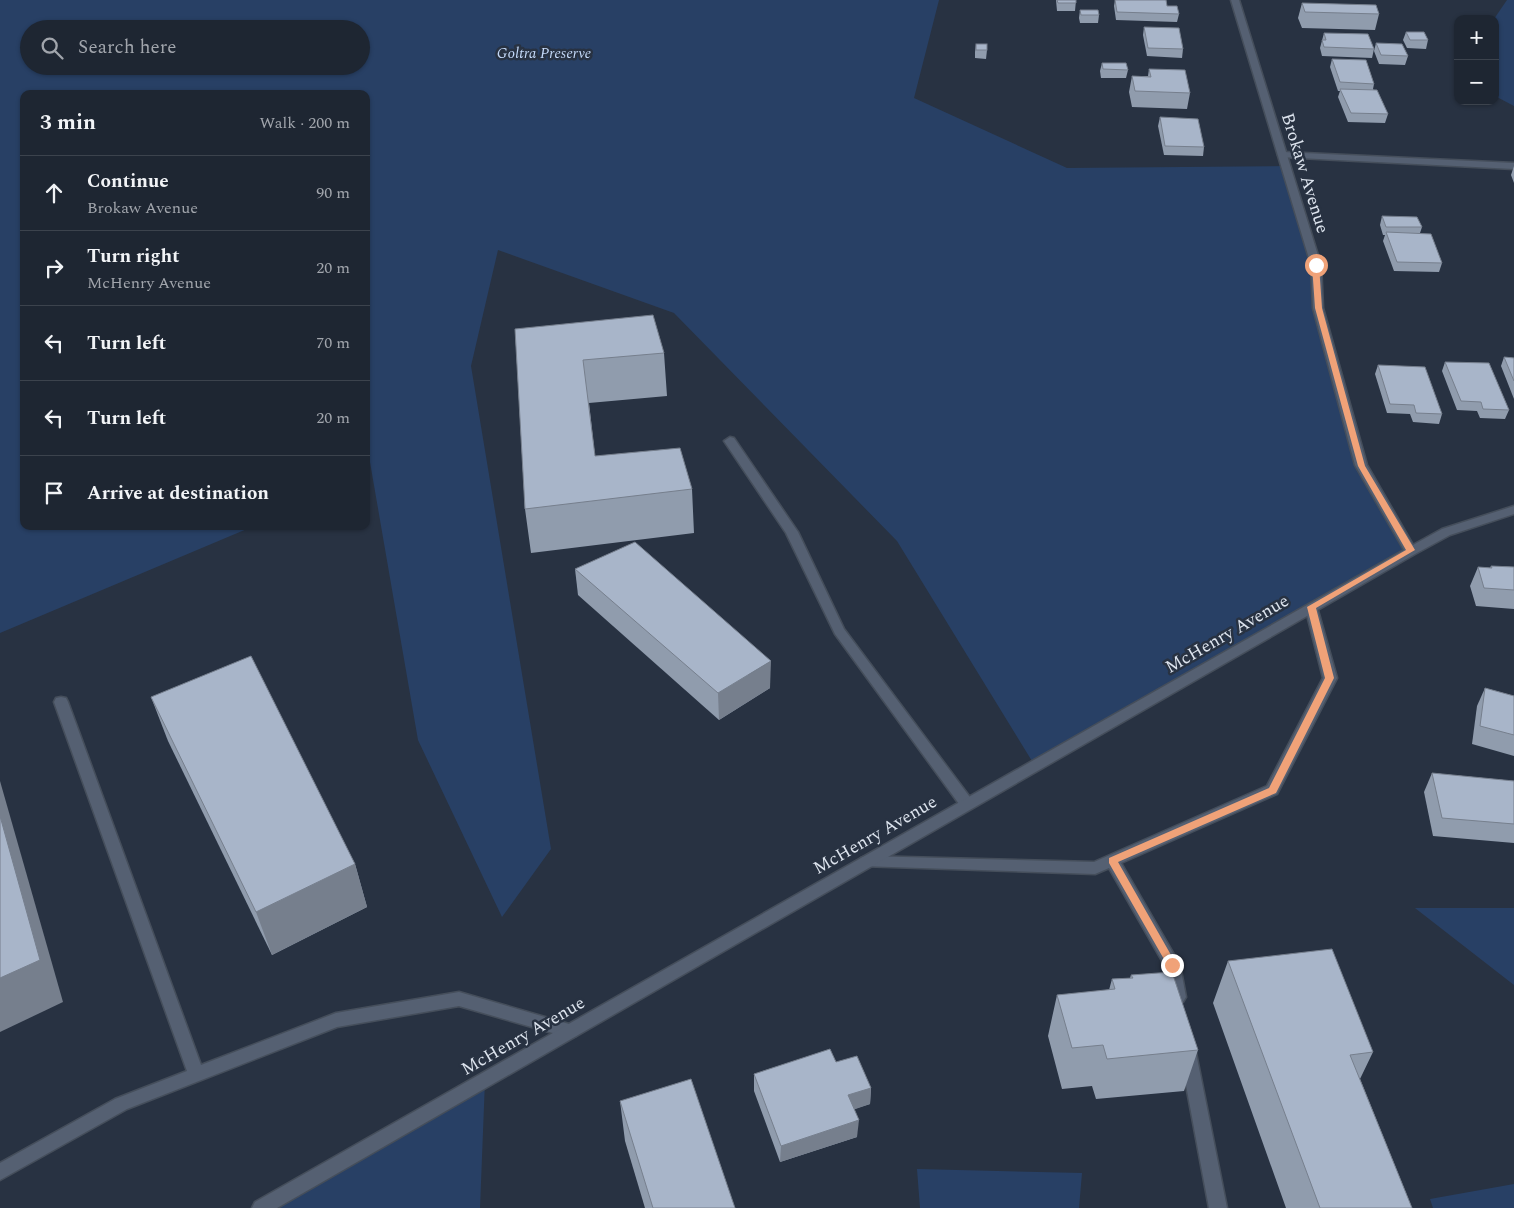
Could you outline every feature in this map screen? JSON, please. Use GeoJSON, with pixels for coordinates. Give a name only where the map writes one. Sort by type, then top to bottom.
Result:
{"type":"FeatureCollection","features":[{"type":"Feature","properties":{"kind":"street","name":"Brokaw Avenue"},"geometry":{"type":"LineString","coordinates":[[1235,0],[1316,265],[1318,308],[1361,466],[1411,550]]}},
{"type":"Feature","properties":{"kind":"street"},"geometry":{"type":"LineString","coordinates":[[1283,155],[1514,166]]}},
{"type":"Feature","properties":{"kind":"street"},"geometry":{"type":"LineString","coordinates":[[730,441],[792,532],[839,631],[967,804]]}},
{"type":"Feature","properties":{"kind":"street","name":"McHenry Avenue"},"geometry":{"type":"LineString","coordinates":[[261,1208],[1411,550],[1446,532],[1514,510]]}},
{"type":"Feature","properties":{"kind":"street"},"geometry":{"type":"LineString","coordinates":[[866,862],[1095,868],[1272,790],[1330,678],[1311,607]]}},
{"type":"Feature","properties":{"kind":"street"},"geometry":{"type":"LineString","coordinates":[[60,702],[197,1074]]}},
{"type":"Feature","properties":{"kind":"street"},"geometry":{"type":"LineString","coordinates":[[1112,860],[1172,965],[1181,1014]]}},
{"type":"Feature","properties":{"kind":"street"},"geometry":{"type":"LineString","coordinates":[[0,1172],[121,1104],[336,1020],[459,999],[570,1031]]}},
{"type":"Feature","properties":{"kind":"street"},"geometry":{"type":"LineString","coordinates":[[1185,1033],[1218,1208]]}},
{"type":"Feature","properties":{"kind":"green space","name":"Goltra Preserve"},"geometry":{"type":"Polygon","coordinates":[[[0,0],[939,0],[914,98],[1067,168],[1286,166],[1316,265],[1318,308],[1361,465],[1411,551],[1035,766],[897,541],[674,313],[498,250],[471,366],[551,849],[502,917],[418,740],[370,462],[370,90],[20,90],[20,530],[245,530],[0,633],[0,0]]]}},
{"type":"Feature","properties":{"kind":"green space"},"geometry":{"type":"Polygon","coordinates":[[[1507,0],[1514,0],[1514,106],[1499,98],[1499,15],[1497,15],[1507,0]]]}},
{"type":"Feature","properties":{"kind":"green space"},"geometry":{"type":"Polygon","coordinates":[[[1415,908],[1514,908],[1514,985],[1415,908]]]}},
{"type":"Feature","properties":{"kind":"green space"},"geometry":{"type":"Polygon","coordinates":[[[485,1080],[480,1208],[261,1208],[485,1080]]]}},
{"type":"Feature","properties":{"kind":"green space"},"geometry":{"type":"Polygon","coordinates":[[[917,1169],[1082,1173],[1079,1208],[920,1208],[917,1169]]]}},
{"type":"Feature","properties":{"kind":"green space"},"geometry":{"type":"Polygon","coordinates":[[[1514,1184],[1514,1208],[1433,1208],[1430,1199],[1514,1184]]]}},
{"type":"Feature","properties":{"kind":"building"},"geometry":{"type":"Polygon","coordinates":[[[1057,0],[1076,0],[1076,3],[1058,3],[1057,0]]]}},
{"type":"Feature","properties":{"kind":"building"},"geometry":{"type":"Polygon","coordinates":[[[1115,0],[1166,0],[1167,6],[1177,6],[1179,14],[1117,12],[1115,0]]]}},
{"type":"Feature","properties":{"kind":"building"},"geometry":{"type":"Polygon","coordinates":[[[1302,3],[1376,5],[1379,14],[1305,12],[1302,3]]]}},
{"type":"Feature","properties":{"kind":"building"},"geometry":{"type":"Polygon","coordinates":[[[1080,10],[1098,10],[1099,15],[1081,15],[1080,10]]]}},
{"type":"Feature","properties":{"kind":"building"},"geometry":{"type":"Polygon","coordinates":[[[1144,27],[1179,28],[1183,49],[1148,48],[1144,27]]]}},
{"type":"Feature","properties":{"kind":"building"},"geometry":{"type":"Polygon","coordinates":[[[1406,32],[1424,32],[1428,40],[1410,40],[1406,32]]]}},
{"type":"Feature","properties":{"kind":"building"},"geometry":{"type":"Polygon","coordinates":[[[1324,33],[1368,34],[1374,49],[1324,47],[1322,40],[1326,40],[1324,33]]]}},
{"type":"Feature","properties":{"kind":"building"},"geometry":{"type":"Polygon","coordinates":[[[1376,43],[1402,44],[1408,56],[1381,55],[1376,43]]]}},
{"type":"Feature","properties":{"kind":"building"},"geometry":{"type":"Polygon","coordinates":[[[976,44],[987,44],[987,50],[976,50],[976,44]]]}},
{"type":"Feature","properties":{"kind":"building"},"geometry":{"type":"Polygon","coordinates":[[[1332,59],[1366,60],[1374,84],[1340,82],[1332,59]]]}},
{"type":"Feature","properties":{"kind":"building"},"geometry":{"type":"Polygon","coordinates":[[[1102,63],[1126,63],[1128,70],[1103,69],[1102,63]]]}},
{"type":"Feature","properties":{"kind":"building"},"geometry":{"type":"Polygon","coordinates":[[[1149,69],[1185,70],[1190,93],[1135,91],[1132,76],[1151,77],[1149,69]]]}},
{"type":"Feature","properties":{"kind":"building"},"geometry":{"type":"Polygon","coordinates":[[[1340,89],[1377,90],[1388,114],[1351,113],[1340,89]]]}},
{"type":"Feature","properties":{"kind":"building"},"geometry":{"type":"Polygon","coordinates":[[[1160,117],[1198,119],[1204,147],[1165,146],[1160,117]]]}},
{"type":"Feature","properties":{"kind":"building"},"geometry":{"type":"Polygon","coordinates":[[[1382,216],[1417,217],[1422,227],[1386,227],[1382,216]]]}},
{"type":"Feature","properties":{"kind":"building"},"geometry":{"type":"Polygon","coordinates":[[[1386,232],[1431,234],[1442,263],[1397,262],[1386,232]]]}},
{"type":"Feature","properties":{"kind":"building"},"geometry":{"type":"Polygon","coordinates":[[[653,315],[664,353],[583,360],[595,456],[680,448],[692,489],[525,509],[515,329],[653,315]]]}},
{"type":"Feature","properties":{"kind":"building"},"geometry":{"type":"Polygon","coordinates":[[[1504,357],[1514,358],[1514,381],[1504,357]]]}},
{"type":"Feature","properties":{"kind":"building"},"geometry":{"type":"Polygon","coordinates":[[[1445,362],[1489,363],[1509,410],[1483,409],[1481,402],[1461,401],[1445,362]]]}},
{"type":"Feature","properties":{"kind":"building"},"geometry":{"type":"Polygon","coordinates":[[[1378,365],[1425,367],[1442,414],[1416,413],[1414,405],[1390,404],[1378,365]]]}},
{"type":"Feature","properties":{"kind":"building"},"geometry":{"type":"Polygon","coordinates":[[[635,542],[771,661],[718,693],[575,569],[635,542]]]}},
{"type":"Feature","properties":{"kind":"building"},"geometry":{"type":"Polygon","coordinates":[[[1491,566],[1514,567],[1514,590],[1484,588],[1478,567],[1492,568],[1491,566]]]}},
{"type":"Feature","properties":{"kind":"building"},"geometry":{"type":"Polygon","coordinates":[[[251,656],[355,864],[256,912],[151,697],[251,656]]]}},
{"type":"Feature","properties":{"kind":"building"},"geometry":{"type":"Polygon","coordinates":[[[1485,688],[1514,696],[1514,735],[1480,726],[1485,688]]]}},
{"type":"Feature","properties":{"kind":"building"},"geometry":{"type":"Polygon","coordinates":[[[1432,773],[1514,781],[1514,824],[1442,818],[1432,773]]]}},
{"type":"Feature","properties":{"kind":"building"},"geometry":{"type":"Polygon","coordinates":[[[0,816],[40,960],[0,978],[0,816]]]}},
{"type":"Feature","properties":{"kind":"building"},"geometry":{"type":"Polygon","coordinates":[[[1332,949],[1373,1052],[1350,1055],[1412,1208],[1320,1208],[1228,961],[1332,949]]]}},
{"type":"Feature","properties":{"kind":"building"},"geometry":{"type":"Polygon","coordinates":[[[1172,972],[1198,1050],[1107,1059],[1103,1045],[1072,1048],[1057,995],[1115,989],[1112,979],[1133,978],[1131,975],[1172,972]]]}},
{"type":"Feature","properties":{"kind":"building"},"geometry":{"type":"Polygon","coordinates":[[[830,1049],[836,1062],[857,1056],[871,1088],[848,1095],[859,1120],[781,1146],[754,1074],[830,1049]]]}},
{"type":"Feature","properties":{"kind":"building"},"geometry":{"type":"Polygon","coordinates":[[[691,1079],[735,1208],[653,1208],[620,1101],[691,1079]]]}},
{"type":"Feature","properties":{"kind":"route"},"geometry":{"type":"LineString","coordinates":[[1172,965],[1112,860],[1272,790],[1330,678],[1311,607],[1411,550],[1361,466],[1318,308],[1316,265]]}}]}
